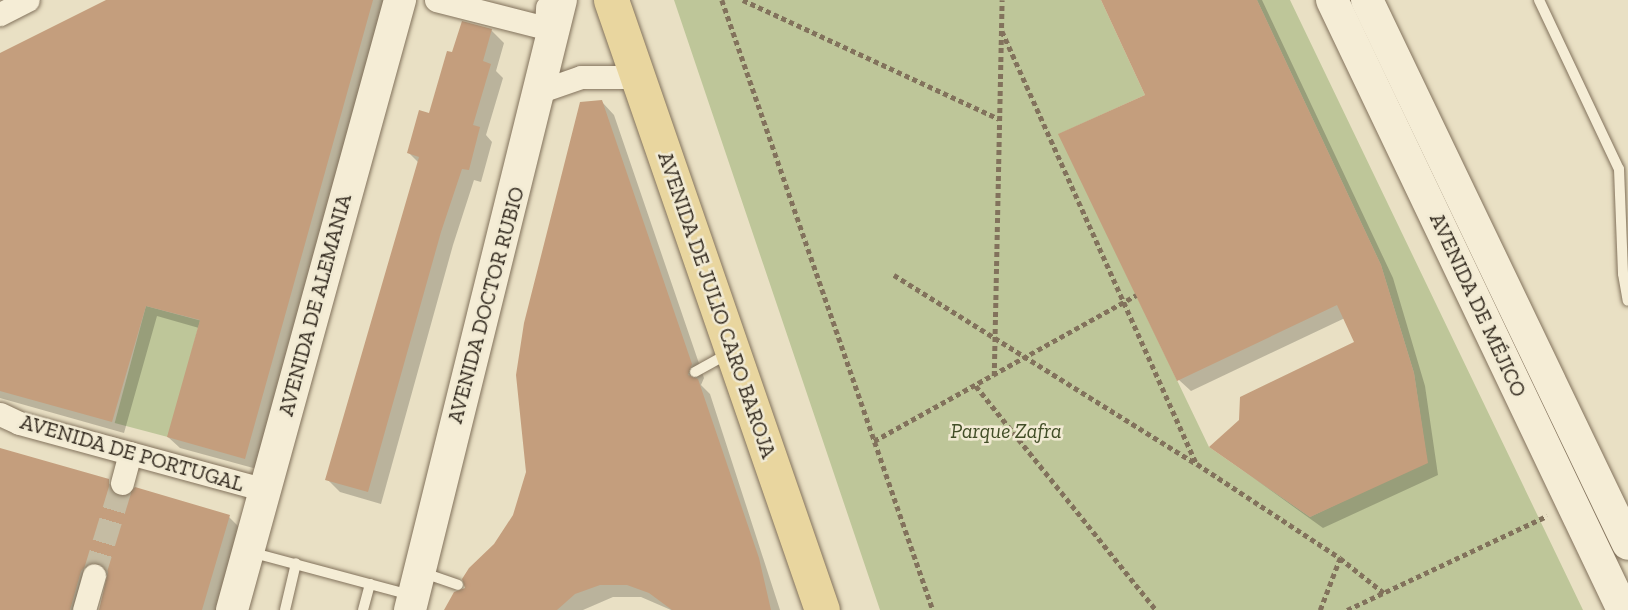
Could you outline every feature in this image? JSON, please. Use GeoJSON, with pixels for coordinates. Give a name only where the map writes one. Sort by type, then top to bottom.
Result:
{"type":"FeatureCollection","features":[{"type":"Feature","properties":{"kind":"main road","name":"AVENIDA DE JULIO CARO BAROJA"},"geometry":{"type":"LineString","coordinates":[[611,0],[822,610]]}},
{"type":"Feature","properties":{"kind":"street"},"geometry":{"type":"LineString","coordinates":[[0,14],[28,0]]}},
{"type":"Feature","properties":{"kind":"street","name":"AVENIDA DE ALEMANIA"},"geometry":{"type":"LineString","coordinates":[[232,610],[400,0]]}},
{"type":"Feature","properties":{"kind":"street"},"geometry":{"type":"LineString","coordinates":[[436,0],[546,28],[548,0]]}},
{"type":"Feature","properties":{"kind":"street","name":"AVENIDA DOCTOR RUBIO"},"geometry":{"type":"LineString","coordinates":[[413,592],[541,91],[561,0]]}},
{"type":"Feature","properties":{"kind":"street","name":"AVENIDA DE MÉJICO"},"geometry":{"type":"LineString","coordinates":[[1332,0],[1623,610]]}},
{"type":"Feature","properties":{"kind":"street","name":"AVENIDA DE MÉJICO"},"geometry":{"type":"LineString","coordinates":[[1367,0],[1628,544]]}},
{"type":"Feature","properties":{"kind":"street"},"geometry":{"type":"LineString","coordinates":[[541,91],[581,77],[638,77]]}},
{"type":"Feature","properties":{"kind":"street","name":"AVENIDA DE PORTUGAL"},"geometry":{"type":"LineString","coordinates":[[0,414],[265,490]]}},
{"type":"Feature","properties":{"kind":"street"},"geometry":{"type":"LineString","coordinates":[[122,483],[130,453]]}},
{"type":"Feature","properties":{"kind":"street"},"geometry":{"type":"LineString","coordinates":[[84,610],[94,575]]}},
{"type":"Feature","properties":{"kind":"lane"},"geometry":{"type":"LineString","coordinates":[[1539,0],[1619,169],[1623,274],[1628,301]]}},
{"type":"Feature","properties":{"kind":"lane"},"geometry":{"type":"LineString","coordinates":[[695,372],[733,351]]}},
{"type":"Feature","properties":{"kind":"lane"},"geometry":{"type":"LineString","coordinates":[[247,551],[370,584],[413,592],[458,585]]}},
{"type":"Feature","properties":{"kind":"lane"},"geometry":{"type":"LineString","coordinates":[[285,610],[296,563]]}},
{"type":"Feature","properties":{"kind":"lane"},"geometry":{"type":"LineString","coordinates":[[363,610],[370,584]]}},
{"type":"Feature","properties":{"kind":"path"},"geometry":{"type":"LineString","coordinates":[[722,0],[933,610]]}},
{"type":"Feature","properties":{"kind":"path"},"geometry":{"type":"LineString","coordinates":[[743,0],[1000,119]]}},
{"type":"Feature","properties":{"kind":"path"},"geometry":{"type":"LineString","coordinates":[[995,376],[1002,0]]}},
{"type":"Feature","properties":{"kind":"path"},"geometry":{"type":"LineString","coordinates":[[1002,31],[1197,464]]}},
{"type":"Feature","properties":{"kind":"path"},"geometry":{"type":"LineString","coordinates":[[894,275],[1197,464],[1340,558],[1384,593]]}},
{"type":"Feature","properties":{"kind":"path"},"geometry":{"type":"LineString","coordinates":[[874,441],[995,376],[1136,295]]}},
{"type":"Feature","properties":{"kind":"path"},"geometry":{"type":"LineString","coordinates":[[976,386],[1156,610]]}},
{"type":"Feature","properties":{"kind":"path"},"geometry":{"type":"LineString","coordinates":[[1347,610],[1555,513]]}},
{"type":"Feature","properties":{"kind":"path"},"geometry":{"type":"LineString","coordinates":[[1320,610],[1340,558]]}},
{"type":"Feature","properties":{"kind":"green space","name":"Parque Zafra"},"geometry":{"type":"Polygon","coordinates":[[[674,0],[1101,0],[1145,95],[1059,134],[1209,447],[1310,517],[1427,461],[1414,373],[1381,265],[1257,0],[1290,0],[1583,610],[880,610],[674,0]]]}},
{"type":"Feature","properties":{"kind":"green space"},"geometry":{"type":"Polygon","coordinates":[[[146,306],[200,320],[169,437],[115,423],[146,306]]]}},
{"type":"Feature","properties":{"kind":"building"},"geometry":{"type":"Polygon","coordinates":[[[106,0],[373,0],[245,459],[167,437],[200,320],[146,306],[112,422],[0,391],[0,53],[106,0]]]}},
{"type":"Feature","properties":{"kind":"building"},"geometry":{"type":"Polygon","coordinates":[[[1101,0],[1257,0],[1381,265],[1414,373],[1428,463],[1310,517],[1209,447],[1239,420],[1240,397],[1354,342],[1337,305],[1177,381],[1058,134],[1145,95],[1101,0]]]}},
{"type":"Feature","properties":{"kind":"building"},"geometry":{"type":"Polygon","coordinates":[[[462,21],[492,29],[483,61],[491,64],[473,125],[480,127],[469,170],[462,169],[441,232],[368,492],[325,480],[419,157],[407,153],[419,110],[429,113],[447,51],[452,52],[462,21]]]}},
{"type":"Feature","properties":{"kind":"building"},"geometry":{"type":"Polygon","coordinates":[[[602,100],[692,364],[688,375],[698,379],[759,558],[771,610],[672,610],[649,593],[627,585],[600,585],[575,594],[557,610],[444,610],[454,592],[465,588],[462,579],[469,568],[494,544],[513,515],[526,472],[516,375],[524,323],[580,102],[602,100]]]}},
{"type":"Feature","properties":{"kind":"building"},"geometry":{"type":"Polygon","coordinates":[[[0,448],[109,479],[109,487],[118,496],[126,496],[135,487],[230,515],[202,610],[99,610],[108,572],[104,565],[91,561],[81,571],[70,610],[0,610],[0,448]]]}},
{"type":"Feature","properties":{"kind":"tunnel"},"geometry":{"type":"LineString","coordinates":[[94,575],[122,483]]}}]}
